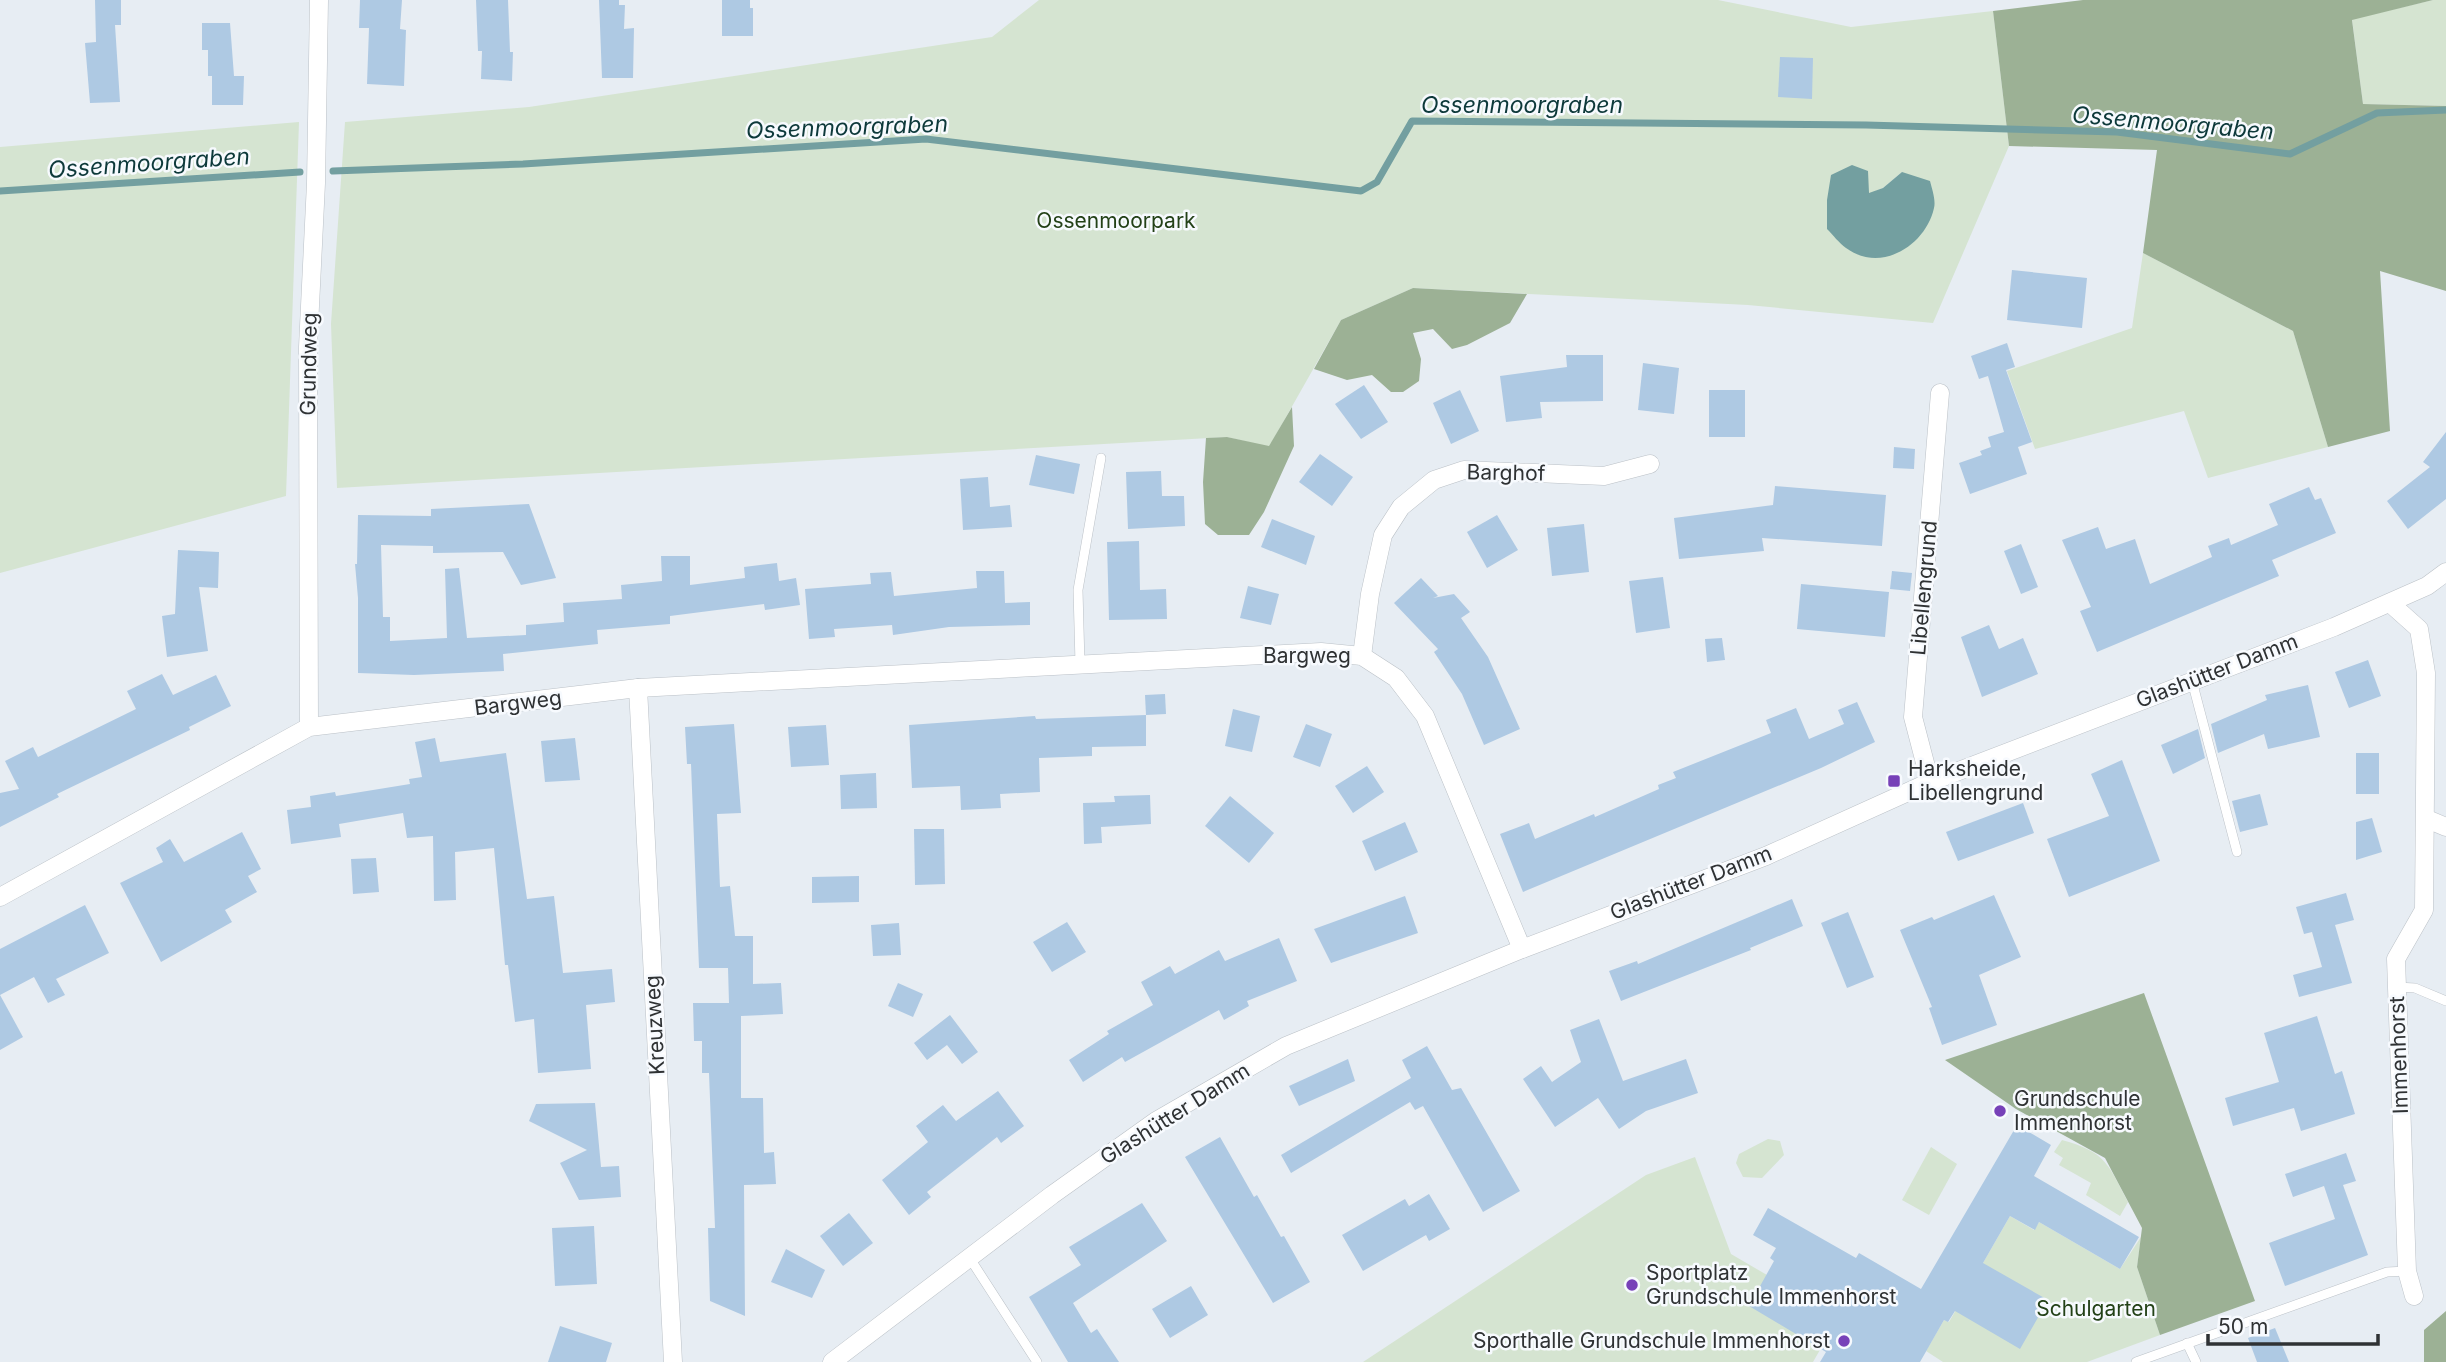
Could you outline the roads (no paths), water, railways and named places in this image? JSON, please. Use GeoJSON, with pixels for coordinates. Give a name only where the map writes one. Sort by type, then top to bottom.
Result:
{"type":"FeatureCollection","features":[{"type":"Feature","properties":{"kind":"street","name":"Grundweg"},"geometry":{"type":"LineString","coordinates":[[309,727],[308,347],[316,183],[318,0]]}},
{"type":"Feature","properties":{"kind":"street","name":"Libellengrund"},"geometry":{"type":"LineString","coordinates":[[1930,782],[1913,717],[1940,393]]}},
{"type":"Feature","properties":{"kind":"street","name":"Barghof"},"geometry":{"type":"LineString","coordinates":[[1362,656],[1370,594],[1383,535],[1401,508],[1434,480],[1464,470],[1604,476],[1650,464]]}},
{"type":"Feature","properties":{"kind":"street","name":"Glashütter Damm"},"geometry":{"type":"LineString","coordinates":[[832,1362],[1156,1121],[1286,1046],[1522,949],[1766,856],[1930,782],[2391,604],[2427,586],[2446,572]]}},
{"type":"Feature","properties":{"kind":"street","name":"Immenhorst"},"geometry":{"type":"LineString","coordinates":[[2391,604],[2419,629],[2426,673],[2427,819],[2424,910],[2396,959],[2407,1271],[2414,1296]]}},
{"type":"Feature","properties":{"kind":"street","name":"Bargweg"},"geometry":{"type":"LineString","coordinates":[[0,897],[309,727],[638,688],[1321,652],[1362,656],[1396,678],[1425,716],[1522,949]]}},
{"type":"Feature","properties":{"kind":"street","name":"Kreuzweg"},"geometry":{"type":"LineString","coordinates":[[638,688],[673,1362]]}},
{"type":"Feature","properties":{"kind":"street"},"geometry":{"type":"LineString","coordinates":[[2427,819],[2446,827]]}},
{"type":"Feature","properties":{"kind":"lane"},"geometry":{"type":"LineString","coordinates":[[1080,664],[1078,590],[1101,458]]}},
{"type":"Feature","properties":{"kind":"lane"},"geometry":{"type":"LineString","coordinates":[[2192,681],[2237,852]]}},
{"type":"Feature","properties":{"kind":"lane"},"geometry":{"type":"LineString","coordinates":[[2397,987],[2415,988],[2446,1001]]}},
{"type":"Feature","properties":{"kind":"lane"},"geometry":{"type":"LineString","coordinates":[[970,1257],[1037,1362]]}},
{"type":"Feature","properties":{"kind":"lane"},"geometry":{"type":"LineString","coordinates":[[2136,1362],[2387,1272],[2407,1271]]}},
{"type":"Feature","properties":{"kind":"lane"},"geometry":{"type":"LineString","coordinates":[[2187,1343],[2196,1362]]}},
{"type":"Feature","properties":{"kind":"water"},"geometry":{"type":"Polygon","coordinates":[[[1852,165],[1868,171],[1869,193],[1883,188],[1902,172],[1930,181],[1934,205],[1929,221],[1922,234],[1900,252],[1887,257],[1860,255],[1843,246],[1827,229],[1827,200],[1831,175],[1852,165]]]}},
{"type":"Feature","properties":{"kind":"waterway","name":"Ossenmoorgraben"},"geometry":{"type":"LineString","coordinates":[[333,171],[523,164],[926,139],[1361,191],[1377,182],[1412,121],[1866,125],[2117,132],[2290,154],[2377,113],[2446,110]]}},
{"type":"Feature","properties":{"kind":"waterway","name":"Ossenmoorgraben"},"geometry":{"type":"LineString","coordinates":[[0,191],[300,172]]}},
{"type":"Feature","properties":{"kind":"place","name":"Harksheide, Libellengrund"},"geometry":{"type":"Point","coordinates":[1894,781]}},
{"type":"Feature","properties":{"kind":"place","name":"Grundschule Immenhorst"},"geometry":{"type":"Point","coordinates":[2000,1111]}},
{"type":"Feature","properties":{"kind":"place","name":"Sportplatz Grundschule Immenhorst"},"geometry":{"type":"Point","coordinates":[1632,1285]}},
{"type":"Feature","properties":{"kind":"place","name":"Sporthalle Grundschule Immenhorst"},"geometry":{"type":"Point","coordinates":[1844,1341]}},
{"type":"Feature","properties":{"kind":"park label","name":"Ossenmoorpark"},"geometry":{"type":"Point","coordinates":[1116,221]}},
{"type":"Feature","properties":{"kind":"park label","name":"Schulgarten"},"geometry":{"type":"Point","coordinates":[2096,1309]}}]}
